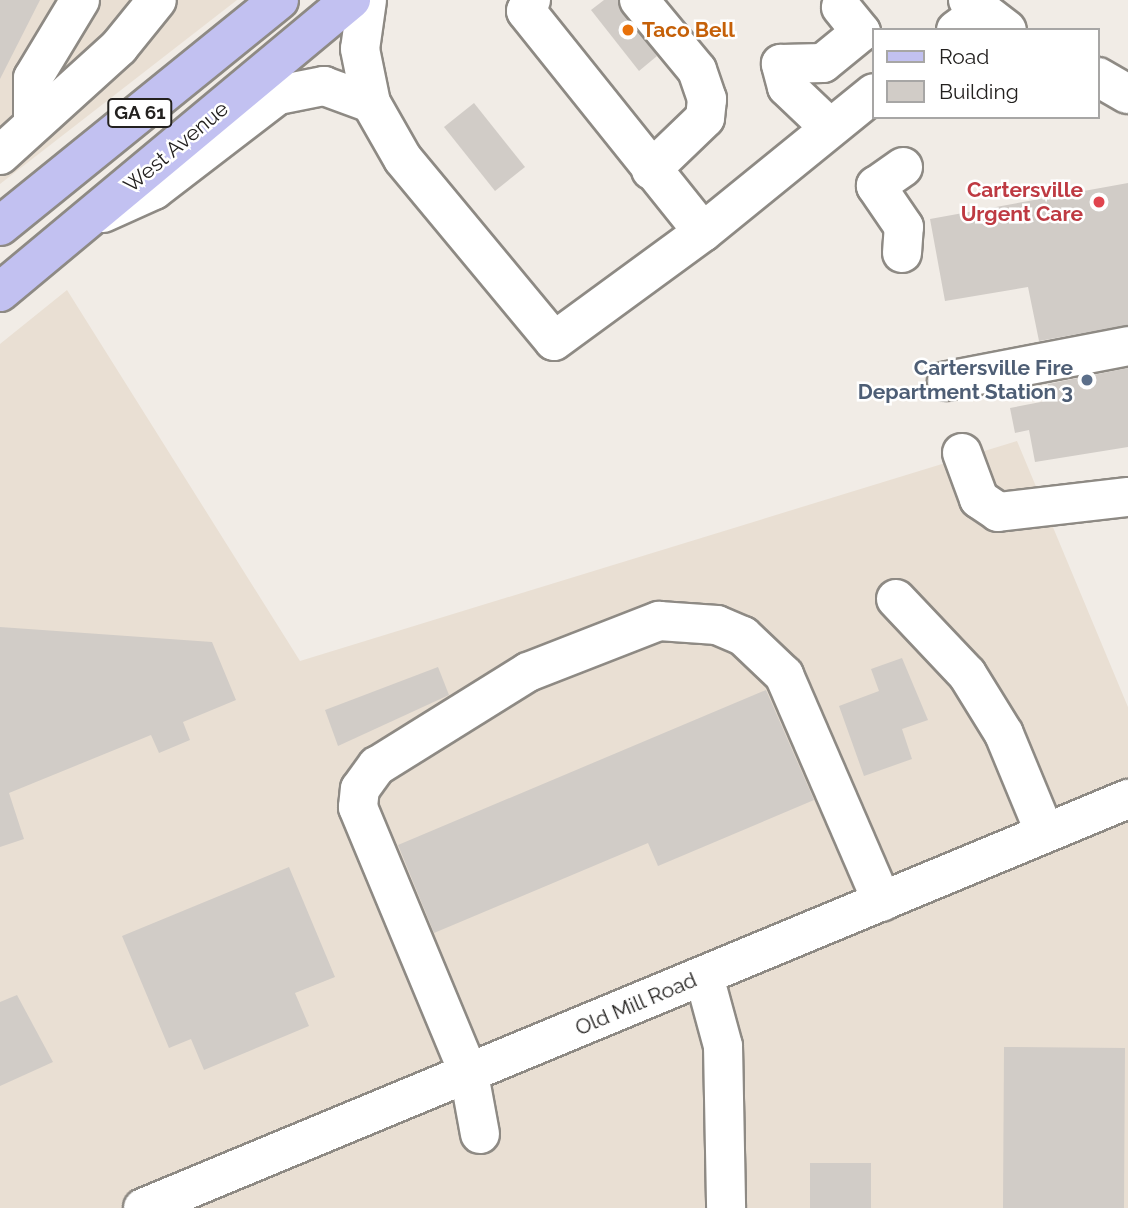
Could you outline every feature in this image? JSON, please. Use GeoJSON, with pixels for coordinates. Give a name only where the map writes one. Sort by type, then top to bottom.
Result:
{"type":"FeatureCollection","features":[{"type":"Feature","properties":{"kind":"main road","name":"GA 61"},"geometry":{"type":"LineString","coordinates":[[0,226],[279,0]]}},
{"type":"Feature","properties":{"kind":"main road","name":"West Avenue"},"geometry":{"type":"LineString","coordinates":[[0,292],[351,0]]}},
{"type":"Feature","properties":{"kind":"street"},"geometry":{"type":"LineString","coordinates":[[33,120],[33,78],[80,0]]}},
{"type":"Feature","properties":{"kind":"street"},"geometry":{"type":"LineString","coordinates":[[0,155],[33,120],[118,47],[157,0]]}},
{"type":"Feature","properties":{"kind":"street"},"geometry":{"type":"LineString","coordinates":[[367,0],[360,49],[370,103],[403,159],[554,341],[703,232],[872,95]]}},
{"type":"Feature","properties":{"kind":"street"},"geometry":{"type":"LineString","coordinates":[[639,0],[697,70],[707,99],[705,118],[651,170]]}},
{"type":"Feature","properties":{"kind":"street"},"geometry":{"type":"LineString","coordinates":[[528,6],[651,170],[703,232]]}},
{"type":"Feature","properties":{"kind":"street"},"geometry":{"type":"LineString","coordinates":[[829,127],[787,88],[798,64],[859,28]]}},
{"type":"Feature","properties":{"kind":"street"},"geometry":{"type":"LineString","coordinates":[[1100,78],[1128,94]]}},
{"type":"Feature","properties":{"kind":"street"},"geometry":{"type":"LineString","coordinates":[[93,217],[154,190],[278,95],[324,86],[370,103]]}},
{"type":"Feature","properties":{"kind":"street"},"geometry":{"type":"LineString","coordinates":[[902,253],[904,227],[876,186],[903,167]]}},
{"type":"Feature","properties":{"kind":"street"},"geometry":{"type":"LineString","coordinates":[[947,381],[1128,346]]}},
{"type":"Feature","properties":{"kind":"street"},"geometry":{"type":"LineString","coordinates":[[962,453],[979,499],[998,512],[1128,497]]}},
{"type":"Feature","properties":{"kind":"street"},"geometry":{"type":"LineString","coordinates":[[896,599],[967,674],[1004,734],[1045,833]]}},
{"type":"Feature","properties":{"kind":"street"},"geometry":{"type":"LineString","coordinates":[[481,1134],[469,1074],[361,826],[360,789],[377,766],[528,672],[659,621],[717,625],[743,636],[784,675],[882,902]]}},
{"type":"Feature","properties":{"kind":"street","name":"Old Mill Road"},"geometry":{"type":"LineString","coordinates":[[162,1204],[1128,799]]}},
{"type":"Feature","properties":{"kind":"street"},"geometry":{"type":"LineString","coordinates":[[704,976],[723,1046],[726,1208]]}},
{"type":"Feature","properties":{"kind":"shaded area"},"geometry":{"type":"Polygon","coordinates":[[[0,0],[237,0],[0,184],[0,0]]]}},
{"type":"Feature","properties":{"kind":"shaded area"},"geometry":{"type":"Polygon","coordinates":[[[67,290],[300,661],[1017,441],[1128,707],[1128,1208],[0,1208],[0,344],[67,290]]]}},
{"type":"Feature","properties":{"kind":"building"},"geometry":{"type":"Polygon","coordinates":[[[0,0],[40,0],[0,79],[0,0]]]}},
{"type":"Feature","properties":{"kind":"building","name":"Taco Bell"},"geometry":{"type":"Polygon","coordinates":[[[604,0],[618,0],[657,56],[639,71],[591,10],[604,0]]]}},
{"type":"Feature","properties":{"kind":"building"},"geometry":{"type":"Polygon","coordinates":[[[474,103],[525,167],[495,191],[444,127],[474,103]]]}},
{"type":"Feature","properties":{"kind":"building"},"geometry":{"type":"Polygon","coordinates":[[[1128,183],[1128,325],[1039,341],[1028,287],[945,301],[930,219],[1128,183]]]}},
{"type":"Feature","properties":{"kind":"building"},"geometry":{"type":"Polygon","coordinates":[[[1128,368],[1128,447],[1035,462],[1029,430],[1015,433],[1010,408],[1046,401],[1048,384],[1128,368]]]}},
{"type":"Feature","properties":{"kind":"building"},"geometry":{"type":"Polygon","coordinates":[[[0,627],[212,642],[236,700],[183,722],[190,740],[159,753],[151,735],[9,793],[24,839],[0,847],[0,627]]]}},
{"type":"Feature","properties":{"kind":"building"},"geometry":{"type":"Polygon","coordinates":[[[902,658],[928,720],[902,729],[912,759],[864,776],[839,706],[879,691],[871,669],[902,658]]]}},
{"type":"Feature","properties":{"kind":"building"},"geometry":{"type":"Polygon","coordinates":[[[438,667],[449,695],[338,746],[325,710],[438,667]]]}},
{"type":"Feature","properties":{"kind":"building"},"geometry":{"type":"Polygon","coordinates":[[[766,690],[814,800],[658,866],[648,843],[434,933],[398,845],[766,690]]]}},
{"type":"Feature","properties":{"kind":"building"},"geometry":{"type":"Polygon","coordinates":[[[289,867],[335,977],[295,993],[309,1026],[204,1070],[191,1039],[169,1048],[122,936],[289,867]]]}},
{"type":"Feature","properties":{"kind":"building"},"geometry":{"type":"Polygon","coordinates":[[[17,995],[53,1062],[0,1086],[0,1002],[17,995]]]}},
{"type":"Feature","properties":{"kind":"building"},"geometry":{"type":"Polygon","coordinates":[[[1004,1047],[1125,1048],[1124,1208],[1003,1208],[1004,1047]]]}},
{"type":"Feature","properties":{"kind":"building"},"geometry":{"type":"Polygon","coordinates":[[[810,1163],[871,1163],[871,1208],[810,1208],[810,1163]]]}},
{"type":"Feature","properties":{"kind":"place","name":"Taco Bell"},"geometry":{"type":"Point","coordinates":[628,30]}},
{"type":"Feature","properties":{"kind":"place","name":"Cartersville Urgent Care"},"geometry":{"type":"Point","coordinates":[1099,202]}},
{"type":"Feature","properties":{"kind":"place","name":"Cartersville Fire Department Station 3"},"geometry":{"type":"Point","coordinates":[1087,380]}}]}
